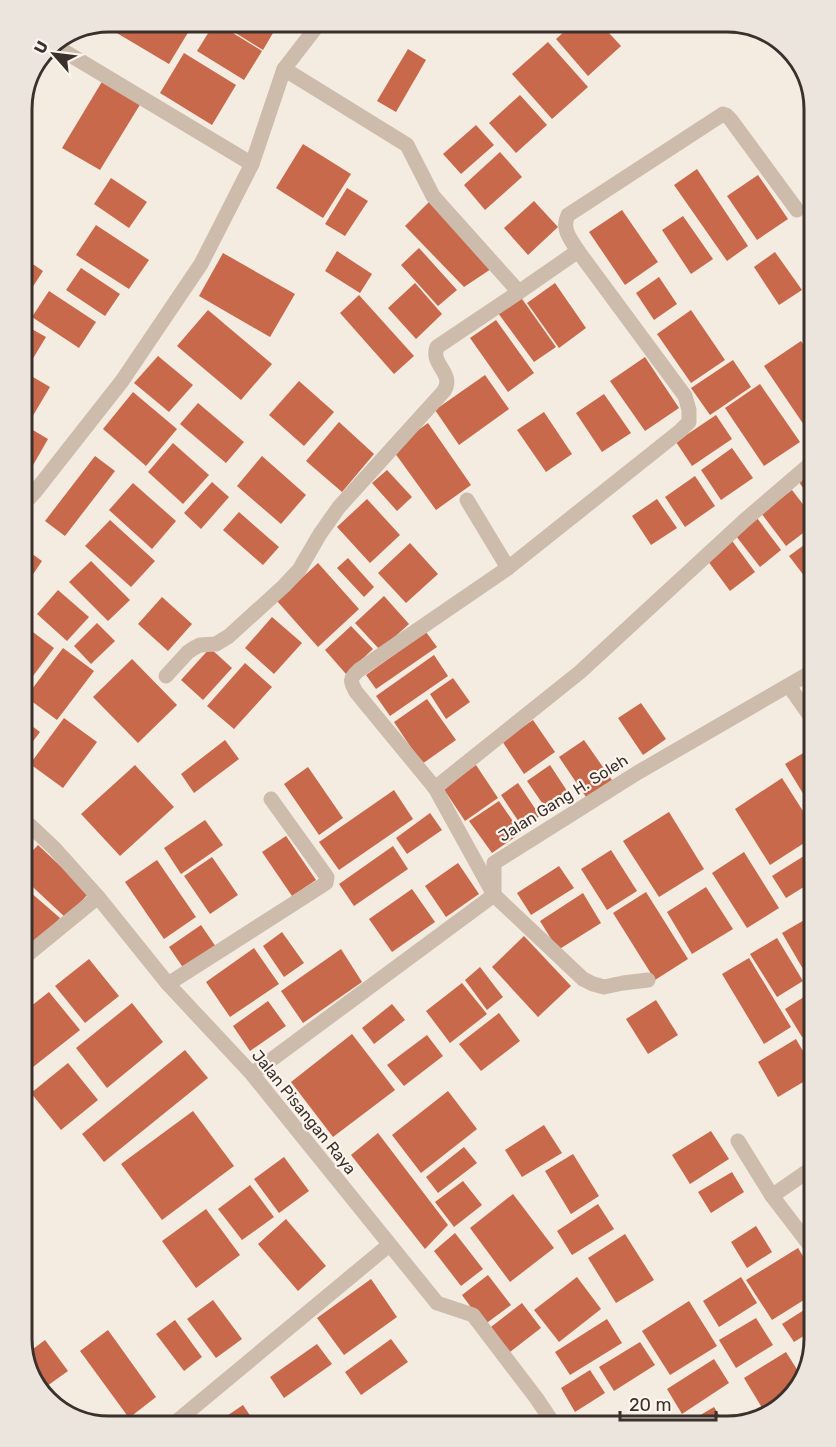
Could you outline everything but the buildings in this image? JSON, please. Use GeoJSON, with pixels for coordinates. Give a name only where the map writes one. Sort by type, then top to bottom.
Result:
{"type":"FeatureCollection","features":[{"type":"Feature","properties":{"kind":"street"},"geometry":{"type":"LineString","coordinates":[[32,495],[122,381],[201,264],[252,164],[285,69],[313,31]]}},
{"type":"Feature","properties":{"kind":"street"},"geometry":{"type":"LineString","coordinates":[[64,46],[252,164]]}},
{"type":"Feature","properties":{"kind":"street"},"geometry":{"type":"LineString","coordinates":[[285,69],[407,145],[433,196],[519,292]]}},
{"type":"Feature","properties":{"kind":"street"},"geometry":{"type":"LineString","coordinates":[[648,980],[604,987],[593,984],[584,979],[494,895],[435,788],[356,693],[351,682],[352,676],[508,568],[689,422],[689,410],[685,396],[578,252],[566,230],[564,222],[568,215],[723,114],[731,120],[797,210]]}},
{"type":"Feature","properties":{"kind":"street"},"geometry":{"type":"LineString","coordinates":[[166,676],[194,648],[200,645],[216,644],[229,636],[299,570],[339,507],[444,391],[448,380],[436,357],[437,347],[578,252]]}},
{"type":"Feature","properties":{"kind":"street"},"geometry":{"type":"LineString","coordinates":[[435,788],[580,672],[745,520],[804,469]]}},
{"type":"Feature","properties":{"kind":"street"},"geometry":{"type":"LineString","coordinates":[[467,500],[508,568]]}},
{"type":"Feature","properties":{"kind":"street","name":"Jalan Gang H. Soleh"},"geometry":{"type":"LineString","coordinates":[[494,895],[494,863],[637,773],[804,677]]}},
{"type":"Feature","properties":{"kind":"street"},"geometry":{"type":"LineString","coordinates":[[789,686],[804,707]]}},
{"type":"Feature","properties":{"kind":"street"},"geometry":{"type":"LineString","coordinates":[[168,984],[326,883],[327,877],[271,799]]}},
{"type":"Feature","properties":{"kind":"street","name":"Jalan Pisangan Raya"},"geometry":{"type":"LineString","coordinates":[[31,827],[98,897],[168,984],[252,1074],[437,1303],[473,1315],[548,1416]]}},
{"type":"Feature","properties":{"kind":"street"},"geometry":{"type":"LineString","coordinates":[[252,1074],[494,895]]}},
{"type":"Feature","properties":{"kind":"street"},"geometry":{"type":"LineString","coordinates":[[31,952],[98,897]]}},
{"type":"Feature","properties":{"kind":"street"},"geometry":{"type":"LineString","coordinates":[[738,1141],[772,1196],[804,1238]]}},
{"type":"Feature","properties":{"kind":"street"},"geometry":{"type":"LineString","coordinates":[[772,1196],[804,1174]]}},
{"type":"Feature","properties":{"kind":"street"},"geometry":{"type":"LineString","coordinates":[[184,1415],[389,1245]]}}]}
